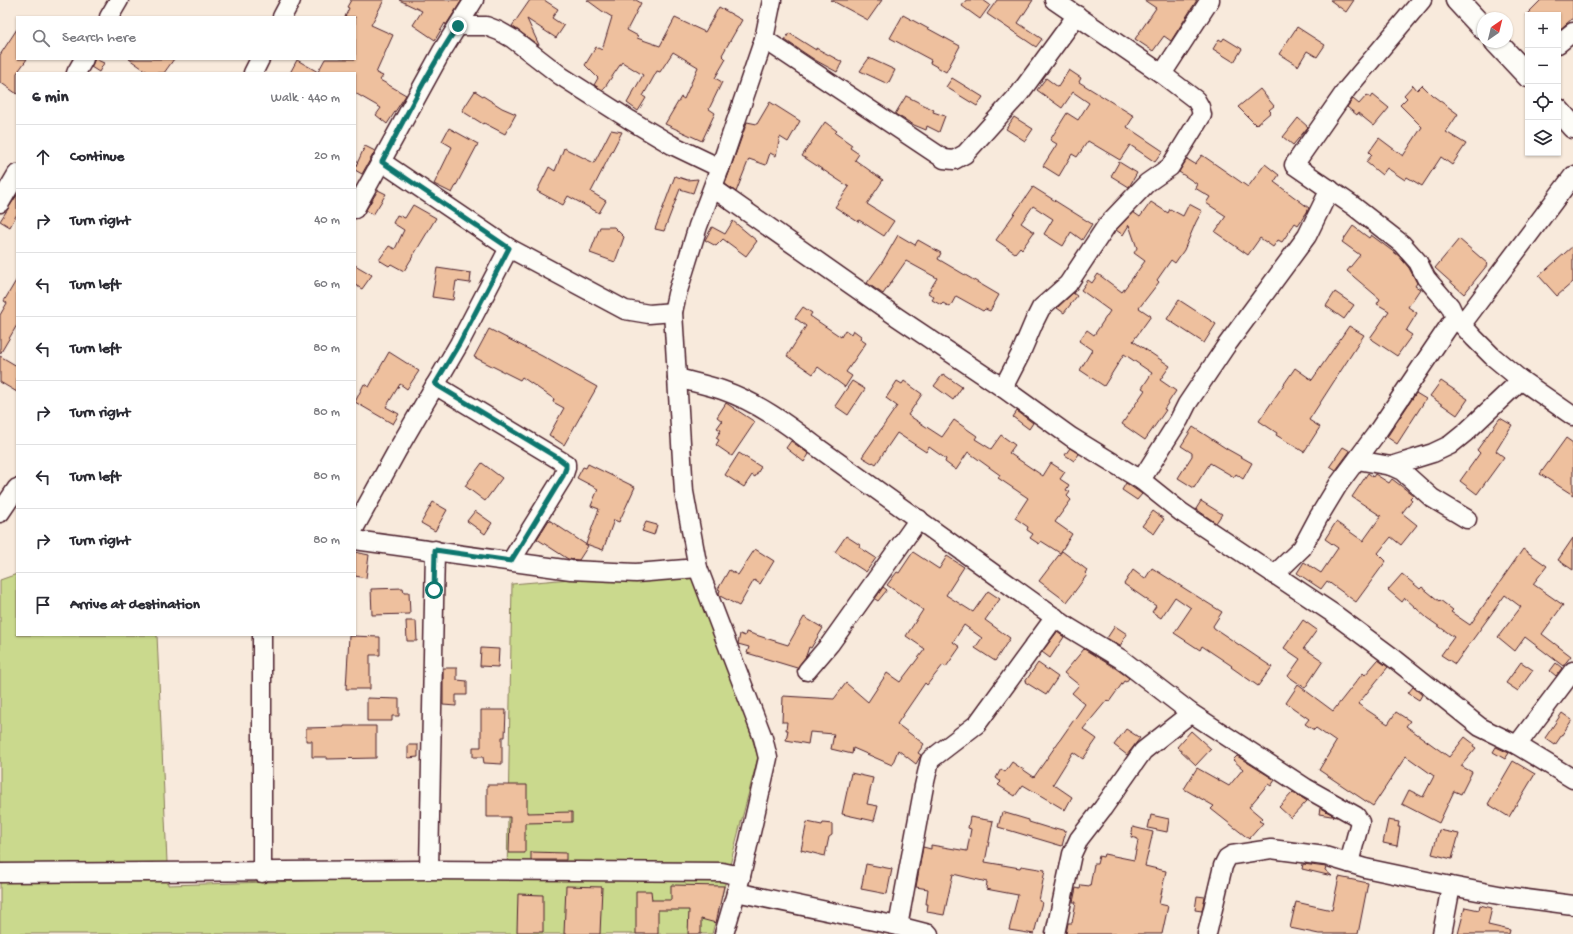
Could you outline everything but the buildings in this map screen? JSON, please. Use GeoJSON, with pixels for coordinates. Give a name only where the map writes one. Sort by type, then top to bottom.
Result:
{"type":"FeatureCollection","features":[{"type":"Feature","properties":{"kind":"main road"},"geometry":{"type":"LineString","coordinates":[[1457,0],[1477,22]]}},
{"type":"Feature","properties":{"kind":"main road"},"geometry":{"type":"LineString","coordinates":[[1502,48],[1525,69]]}},
{"type":"Feature","properties":{"kind":"main road"},"geometry":{"type":"LineString","coordinates":[[1561,113],[1573,127]]}},
{"type":"Feature","properties":{"kind":"street"},"geometry":{"type":"LineString","coordinates":[[110,16],[119,0]]}},
{"type":"Feature","properties":{"kind":"street"},"geometry":{"type":"LineString","coordinates":[[283,16],[292,0]]}},
{"type":"Feature","properties":{"kind":"street"},"geometry":{"type":"LineString","coordinates":[[356,207],[382,162],[418,93],[474,0]]}},
{"type":"Feature","properties":{"kind":"street"},"geometry":{"type":"LineString","coordinates":[[1003,388],[1041,308],[1068,284],[1111,220],[1147,183],[1170,167],[1202,115],[1196,100],[1162,74],[1054,0]]}},
{"type":"Feature","properties":{"kind":"street"},"geometry":{"type":"LineString","coordinates":[[1162,74],[1210,0]]}},
{"type":"Feature","properties":{"kind":"street"},"geometry":{"type":"LineString","coordinates":[[1422,0],[1347,89],[1294,164],[1352,205],[1402,244],[1418,262],[1426,278],[1450,306],[1455,317],[1492,356],[1521,380],[1573,416]]}},
{"type":"Feature","properties":{"kind":"street"},"geometry":{"type":"LineString","coordinates":[[724,934],[738,884],[768,758],[767,751],[698,568],[684,492],[673,312],[698,226],[713,188],[764,39],[766,3]]}},
{"type":"Feature","properties":{"kind":"street"},"geometry":{"type":"LineString","coordinates":[[764,39],[944,159],[954,160],[965,154],[1020,92],[1077,16]]}},
{"type":"Feature","properties":{"kind":"street"},"geometry":{"type":"LineString","coordinates":[[458,26],[486,26],[499,31],[513,39],[560,76],[630,120],[672,145],[720,168]]}},
{"type":"Feature","properties":{"kind":"street"},"geometry":{"type":"LineString","coordinates":[[1561,42],[1573,32]]}},
{"type":"Feature","properties":{"kind":"street"},"geometry":{"type":"LineString","coordinates":[[77,72],[83,60]]}},
{"type":"Feature","properties":{"kind":"street"},"geometry":{"type":"LineString","coordinates":[[254,72],[260,60]]}},
{"type":"Feature","properties":{"kind":"street"},"geometry":{"type":"LineString","coordinates":[[382,162],[509,248],[625,310],[649,314],[673,312]]}},
{"type":"Feature","properties":{"kind":"street"},"geometry":{"type":"LineString","coordinates":[[0,203],[16,176]]}},
{"type":"Feature","properties":{"kind":"street"},"geometry":{"type":"LineString","coordinates":[[1455,317],[1465,320],[1573,176]]}},
{"type":"Feature","properties":{"kind":"street"},"geometry":{"type":"LineString","coordinates":[[713,188],[1003,388],[1071,437],[1141,480],[1181,512],[1334,614],[1396,660],[1480,727],[1517,745],[1573,779]]}},
{"type":"Feature","properties":{"kind":"street"},"geometry":{"type":"LineString","coordinates":[[1141,480],[1179,420],[1187,404],[1226,346],[1307,236],[1330,189]]}},
{"type":"Feature","properties":{"kind":"street"},"geometry":{"type":"LineString","coordinates":[[356,525],[459,344],[509,248]]}},
{"type":"Feature","properties":{"kind":"street"},"geometry":{"type":"LineString","coordinates":[[1274,575],[1302,548],[1338,485],[1357,460],[1455,317]]}},
{"type":"Feature","properties":{"kind":"street"},"geometry":{"type":"LineString","coordinates":[[677,378],[722,390],[759,406],[785,422],[817,447],[1068,627],[1121,659],[1191,713],[1306,788],[1356,816],[1360,822],[1349,863]]}},
{"type":"Feature","properties":{"kind":"street"},"geometry":{"type":"LineString","coordinates":[[1391,466],[1433,453],[1450,445],[1466,432],[1521,380]]}},
{"type":"Feature","properties":{"kind":"street"},"geometry":{"type":"LineString","coordinates":[[435,384],[566,464],[563,476],[511,561]]}},
{"type":"Feature","properties":{"kind":"street"},"geometry":{"type":"LineString","coordinates":[[1357,460],[1391,466],[1402,471],[1432,498],[1467,519]]}},
{"type":"Feature","properties":{"kind":"street"},"geometry":{"type":"LineString","coordinates":[[0,513],[16,489]]}},
{"type":"Feature","properties":{"kind":"street"},"geometry":{"type":"LineString","coordinates":[[807,671],[830,644],[919,519]]}},
{"type":"Feature","properties":{"kind":"street"},"geometry":{"type":"LineString","coordinates":[[356,540],[571,570],[636,573],[698,568]]}},
{"type":"Feature","properties":{"kind":"street"},"geometry":{"type":"LineString","coordinates":[[429,870],[435,550]]}},
{"type":"Feature","properties":{"kind":"street"},"geometry":{"type":"LineString","coordinates":[[898,926],[930,760],[980,720],[1055,617]]}},
{"type":"Feature","properties":{"kind":"street"},"geometry":{"type":"LineString","coordinates":[[262,636],[262,872]]}},
{"type":"Feature","properties":{"kind":"street"},"geometry":{"type":"LineString","coordinates":[[1517,745],[1573,671]]}},
{"type":"Feature","properties":{"kind":"street"},"geometry":{"type":"LineString","coordinates":[[1055,934],[1072,854],[1079,838],[1103,808],[1143,751],[1191,713]]}},
{"type":"Feature","properties":{"kind":"street"},"geometry":{"type":"LineString","coordinates":[[1207,934],[1223,866],[1227,858],[1232,855],[1271,849],[1325,856],[1365,868],[1504,896],[1573,905]]}},
{"type":"Feature","properties":{"kind":"street"},"geometry":{"type":"LineString","coordinates":[[0,874],[429,870],[722,872],[738,884],[929,934]]}},
{"type":"Feature","properties":{"kind":"street"},"geometry":{"type":"LineString","coordinates":[[1442,934],[1451,886]]}},
{"type":"Feature","properties":{"kind":"green space"},"geometry":{"type":"Polygon","coordinates":[[[698,568],[758,757],[712,934],[0,934],[0,580],[16,574],[16,636],[157,636],[168,885],[507,875],[512,584],[698,568]]]}},
{"type":"Feature","properties":{"kind":"route"},"geometry":{"type":"LineString","coordinates":[[434,590],[435,550],[511,561],[563,476],[566,468],[566,464],[558,458],[435,384],[459,344],[509,248],[382,162],[418,93],[458,26]]}}]}
